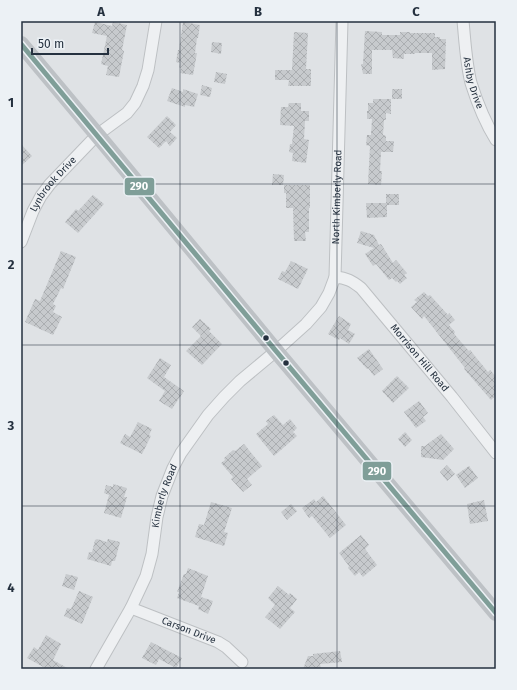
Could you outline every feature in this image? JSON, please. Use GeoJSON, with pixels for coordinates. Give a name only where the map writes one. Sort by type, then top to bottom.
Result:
{"type":"FeatureCollection","features":[{"type":"Feature","properties":{"kind":"main road"},"geometry":{"type":"LineString","coordinates":[[21,44],[496,613]]}},
{"type":"Feature","properties":{"kind":"street","name":"Lynbrook Drive"},"geometry":{"type":"LineString","coordinates":[[21,242],[33,211],[41,196],[50,184],[97,135],[127,113],[135,103],[143,86],[148,70],[156,21]]}},
{"type":"Feature","properties":{"kind":"street","name":"North Kimberly Road"},"geometry":{"type":"LineString","coordinates":[[276,351],[306,324],[321,307],[329,293],[334,276],[342,21]]}},
{"type":"Feature","properties":{"kind":"street","name":"Ashby Drive"},"geometry":{"type":"LineString","coordinates":[[463,21],[471,83],[491,132],[496,140]]}},
{"type":"Feature","properties":{"kind":"street","name":"Morrison Hill Road"},"geometry":{"type":"LineString","coordinates":[[334,276],[348,279],[361,288],[452,397],[496,453]]}},
{"type":"Feature","properties":{"kind":"street","name":"Kimberly Road"},"geometry":{"type":"LineString","coordinates":[[96,669],[131,608],[146,576],[152,554],[157,517],[162,496],[178,458],[208,415],[224,397],[240,381],[276,351]]}},
{"type":"Feature","properties":{"kind":"street","name":"Carson Drive"},"geometry":{"type":"LineString","coordinates":[[131,608],[218,642],[226,647],[242,662]]}},
{"type":"Feature","properties":{"kind":"building"},"geometry":{"type":"Polygon","coordinates":[[[95,22],[112,26],[113,22],[127,25],[119,77],[106,75],[108,66],[101,64],[107,36],[92,33],[95,22]]]}},
{"type":"Feature","properties":{"kind":"building"},"geometry":{"type":"Polygon","coordinates":[[[183,22],[200,25],[193,75],[180,73],[180,63],[176,62],[183,22]]]}},
{"type":"Feature","properties":{"kind":"building"},"geometry":{"type":"Polygon","coordinates":[[[365,31],[382,32],[382,35],[400,35],[400,32],[435,33],[435,37],[446,39],[445,69],[432,70],[432,53],[404,54],[404,59],[393,58],[392,50],[372,50],[372,74],[363,74],[361,64],[363,64],[365,31]]]}},
{"type":"Feature","properties":{"kind":"building"},"geometry":{"type":"Polygon","coordinates":[[[294,32],[308,33],[306,69],[311,69],[311,86],[288,86],[289,80],[275,80],[275,70],[292,70],[294,32]]]}},
{"type":"Feature","properties":{"kind":"building"},"geometry":{"type":"Polygon","coordinates":[[[212,42],[222,43],[221,54],[211,52],[212,42]]]}},
{"type":"Feature","properties":{"kind":"building"},"geometry":{"type":"Polygon","coordinates":[[[216,72],[227,74],[225,84],[214,82],[216,72]]]}},
{"type":"Feature","properties":{"kind":"building"},"geometry":{"type":"Polygon","coordinates":[[[202,85],[212,88],[210,97],[200,95],[202,85]]]}},
{"type":"Feature","properties":{"kind":"building"},"geometry":{"type":"Polygon","coordinates":[[[172,88],[183,92],[183,89],[198,94],[194,107],[185,105],[185,107],[167,101],[172,88]]]}},
{"type":"Feature","properties":{"kind":"building"},"geometry":{"type":"Polygon","coordinates":[[[392,89],[402,89],[402,99],[392,99],[392,89]]]}},
{"type":"Feature","properties":{"kind":"building"},"geometry":{"type":"Polygon","coordinates":[[[373,99],[391,99],[391,114],[386,113],[383,135],[386,136],[386,141],[394,141],[393,152],[381,152],[381,185],[368,184],[370,146],[366,145],[367,135],[371,135],[372,119],[367,119],[367,111],[368,103],[373,103],[373,99]]]}},
{"type":"Feature","properties":{"kind":"building"},"geometry":{"type":"Polygon","coordinates":[[[289,103],[301,103],[301,111],[309,111],[309,121],[305,121],[304,139],[309,140],[306,163],[292,161],[293,153],[289,152],[290,144],[292,144],[294,126],[280,125],[281,107],[288,107],[289,103]]]}},
{"type":"Feature","properties":{"kind":"building"},"geometry":{"type":"Polygon","coordinates":[[[167,116],[176,125],[170,132],[177,138],[170,146],[166,141],[159,148],[147,137],[167,116]]]}},
{"type":"Feature","properties":{"kind":"building"},"geometry":{"type":"Polygon","coordinates":[[[21,144],[32,156],[21,166],[21,144]]]}},
{"type":"Feature","properties":{"kind":"building"},"geometry":{"type":"Polygon","coordinates":[[[273,174],[284,175],[283,185],[272,185],[273,174]]]}},
{"type":"Feature","properties":{"kind":"building"},"geometry":{"type":"Polygon","coordinates":[[[284,185],[310,185],[309,232],[305,232],[306,241],[294,241],[293,208],[286,208],[286,193],[284,193],[284,185]]]}},
{"type":"Feature","properties":{"kind":"building"},"geometry":{"type":"Polygon","coordinates":[[[386,194],[399,194],[399,205],[387,205],[387,217],[367,218],[366,203],[386,203],[386,194]]]}},
{"type":"Feature","properties":{"kind":"building"},"geometry":{"type":"Polygon","coordinates":[[[93,195],[104,204],[78,233],[65,222],[76,209],[78,211],[93,195]]]}},
{"type":"Feature","properties":{"kind":"building"},"geometry":{"type":"Polygon","coordinates":[[[361,231],[374,235],[379,245],[381,244],[393,263],[396,260],[407,273],[404,275],[407,278],[400,284],[392,278],[389,280],[376,264],[373,266],[365,254],[374,248],[357,243],[361,231]]]}},
{"type":"Feature","properties":{"kind":"building"},"geometry":{"type":"Polygon","coordinates":[[[61,251],[76,257],[63,289],[61,288],[53,304],[56,306],[53,312],[62,317],[53,335],[25,322],[35,299],[40,301],[61,251]]]}},
{"type":"Feature","properties":{"kind":"building"},"geometry":{"type":"Polygon","coordinates":[[[291,261],[308,269],[298,289],[278,279],[282,271],[285,272],[291,261]]]}},
{"type":"Feature","properties":{"kind":"building"},"geometry":{"type":"Polygon","coordinates":[[[424,292],[428,296],[430,295],[448,315],[449,313],[455,320],[449,325],[455,332],[454,334],[469,351],[470,350],[488,372],[490,370],[496,377],[496,395],[491,400],[464,369],[465,368],[424,316],[422,319],[411,307],[417,302],[414,300],[424,292]]]}},
{"type":"Feature","properties":{"kind":"building"},"geometry":{"type":"Polygon","coordinates":[[[339,316],[351,324],[348,330],[355,334],[349,344],[340,338],[339,340],[328,334],[339,316]]]}},
{"type":"Feature","properties":{"kind":"building"},"geometry":{"type":"Polygon","coordinates":[[[200,319],[211,329],[209,331],[222,344],[202,365],[186,351],[201,336],[192,327],[200,319]]]}},
{"type":"Feature","properties":{"kind":"building"},"geometry":{"type":"Polygon","coordinates":[[[369,349],[383,369],[374,376],[357,358],[369,349]]]}},
{"type":"Feature","properties":{"kind":"building"},"geometry":{"type":"Polygon","coordinates":[[[160,358],[171,365],[164,377],[184,391],[172,409],[159,401],[165,391],[147,378],[160,358]]]}},
{"type":"Feature","properties":{"kind":"building"},"geometry":{"type":"Polygon","coordinates":[[[397,376],[409,388],[393,403],[382,391],[397,376]]]}},
{"type":"Feature","properties":{"kind":"building"},"geometry":{"type":"Polygon","coordinates":[[[419,401],[428,413],[423,417],[426,421],[416,428],[404,412],[419,401]]]}},
{"type":"Feature","properties":{"kind":"building"},"geometry":{"type":"Polygon","coordinates":[[[274,415],[283,425],[290,419],[297,428],[293,432],[297,436],[274,456],[256,434],[268,424],[266,421],[274,415]]]}},
{"type":"Feature","properties":{"kind":"building"},"geometry":{"type":"Polygon","coordinates":[[[138,422],[152,429],[149,435],[151,436],[142,454],[120,443],[125,434],[130,437],[138,422]]]}},
{"type":"Feature","properties":{"kind":"building"},"geometry":{"type":"Polygon","coordinates":[[[405,432],[412,440],[405,447],[398,439],[405,432]]]}},
{"type":"Feature","properties":{"kind":"building"},"geometry":{"type":"Polygon","coordinates":[[[441,434],[454,449],[443,460],[421,457],[421,446],[425,446],[441,434]]]}},
{"type":"Feature","properties":{"kind":"building"},"geometry":{"type":"Polygon","coordinates":[[[244,444],[262,466],[247,479],[252,485],[243,492],[231,479],[233,477],[221,463],[233,450],[235,451],[244,444]]]}},
{"type":"Feature","properties":{"kind":"building"},"geometry":{"type":"Polygon","coordinates":[[[447,465],[455,474],[447,481],[440,472],[447,465]]]}},
{"type":"Feature","properties":{"kind":"building"},"geometry":{"type":"Polygon","coordinates":[[[469,466],[478,478],[465,488],[456,475],[469,466]]]}},
{"type":"Feature","properties":{"kind":"building"},"geometry":{"type":"Polygon","coordinates":[[[113,484],[127,488],[124,497],[127,497],[121,518],[104,513],[109,495],[104,493],[106,485],[113,487],[113,484]]]}},
{"type":"Feature","properties":{"kind":"building"},"geometry":{"type":"Polygon","coordinates":[[[323,496],[346,525],[330,538],[312,516],[309,518],[302,508],[314,499],[316,502],[323,496]]]}},
{"type":"Feature","properties":{"kind":"building"},"geometry":{"type":"Polygon","coordinates":[[[484,500],[488,521],[470,524],[467,504],[484,500]]]}},
{"type":"Feature","properties":{"kind":"building"},"geometry":{"type":"Polygon","coordinates":[[[211,502],[232,508],[224,532],[228,533],[224,546],[195,537],[199,524],[204,525],[211,502]]]}},
{"type":"Feature","properties":{"kind":"building"},"geometry":{"type":"Polygon","coordinates":[[[291,504],[297,511],[287,520],[281,512],[291,504]]]}},
{"type":"Feature","properties":{"kind":"building"},"geometry":{"type":"Polygon","coordinates":[[[361,535],[369,545],[365,549],[377,565],[363,577],[359,572],[355,576],[339,553],[361,535]]]}},
{"type":"Feature","properties":{"kind":"building"},"geometry":{"type":"Polygon","coordinates":[[[97,539],[107,542],[108,539],[120,542],[115,561],[112,561],[111,566],[87,559],[89,552],[92,552],[95,540],[97,539]]]}},
{"type":"Feature","properties":{"kind":"building"},"geometry":{"type":"Polygon","coordinates":[[[188,568],[208,576],[201,597],[213,601],[208,614],[198,609],[199,606],[177,598],[179,592],[177,592],[188,568]]]}},
{"type":"Feature","properties":{"kind":"building"},"geometry":{"type":"Polygon","coordinates":[[[66,574],[78,577],[74,590],[62,586],[66,574]]]}},
{"type":"Feature","properties":{"kind":"building"},"geometry":{"type":"Polygon","coordinates":[[[278,586],[289,595],[290,593],[297,599],[290,608],[295,612],[280,629],[265,617],[275,605],[268,598],[278,586]]]}},
{"type":"Feature","properties":{"kind":"building"},"geometry":{"type":"Polygon","coordinates":[[[79,591],[93,597],[82,624],[64,616],[67,608],[71,609],[79,591]]]}},
{"type":"Feature","properties":{"kind":"building"},"geometry":{"type":"Polygon","coordinates":[[[46,635],[61,644],[53,660],[69,669],[47,669],[27,658],[34,647],[38,650],[46,635]]]}},
{"type":"Feature","properties":{"kind":"building"},"geometry":{"type":"Polygon","coordinates":[[[151,642],[182,658],[176,668],[159,659],[156,665],[142,658],[151,642]]]}},
{"type":"Feature","properties":{"kind":"building"},"geometry":{"type":"Polygon","coordinates":[[[340,651],[342,662],[320,664],[321,669],[303,669],[308,656],[313,656],[313,654],[340,651]]]}},
{"type":"Feature","properties":{"kind":"transit line","name":"290"},"geometry":{"type":"LineString","coordinates":[[21,44],[496,613]]}}]}
